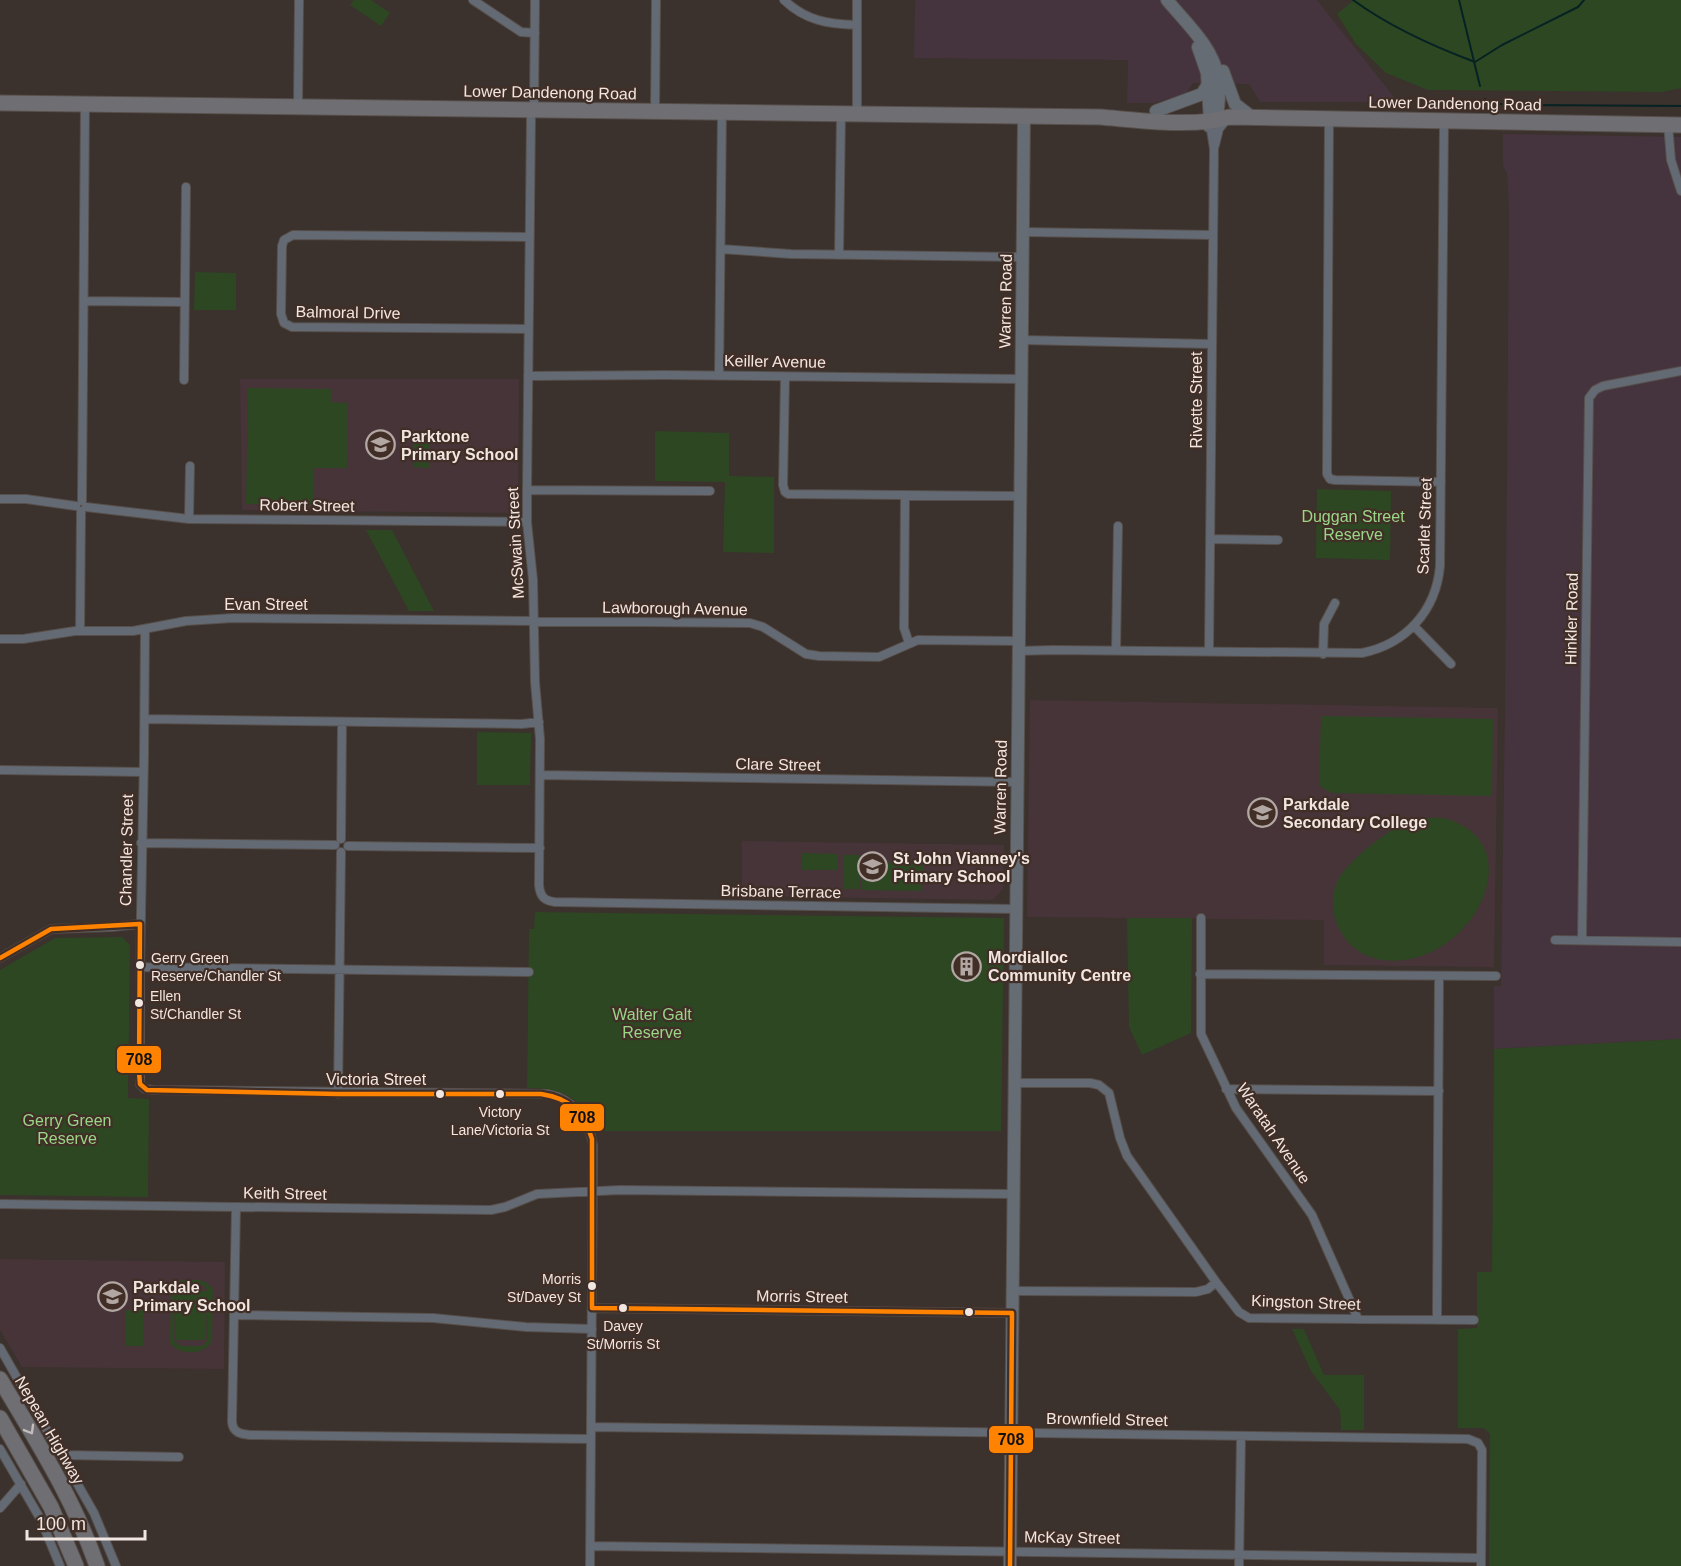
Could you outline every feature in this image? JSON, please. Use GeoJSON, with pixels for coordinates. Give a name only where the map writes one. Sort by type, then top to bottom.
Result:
{"type":"FeatureCollection","features":[{"type":"Feature","properties":{"kind":"highway","name":"Lower Dandenong Road"},"geometry":{"type":"LineString","coordinates":[[0,103],[1100,117],[1194,122],[1217,116]]}},
{"type":"Feature","properties":{"kind":"highway","name":"Lower Dandenong Road"},"geometry":{"type":"LineString","coordinates":[[1100,117],[1156,111],[1217,116],[1444,122],[1675,124]]}},
{"type":"Feature","properties":{"kind":"highway","name":"Nepean Highway"},"geometry":{"type":"LineString","coordinates":[[0,1379],[63,1487],[79,1519],[97,1566]]}},
{"type":"Feature","properties":{"kind":"highway"},"geometry":{"type":"LineString","coordinates":[[0,1418],[51,1507],[76,1566]]}},
{"type":"Feature","properties":{"kind":"street"},"geometry":{"type":"LineString","coordinates":[[298,107],[299,0]]}},
{"type":"Feature","properties":{"kind":"street"},"geometry":{"type":"LineString","coordinates":[[473,0],[520,32],[535,33]]}},
{"type":"Feature","properties":{"kind":"street","name":"McSwain Street"},"geometry":{"type":"LineString","coordinates":[[535,0],[529,237],[527,522],[533,580],[535,682],[539,722],[539,890],[546,900]]}},
{"type":"Feature","properties":{"kind":"street"},"geometry":{"type":"LineString","coordinates":[[655,111],[656,0]]}},
{"type":"Feature","properties":{"kind":"street"},"geometry":{"type":"LineString","coordinates":[[784,0],[800,13],[816,21],[857,25]]}},
{"type":"Feature","properties":{"kind":"street"},"geometry":{"type":"LineString","coordinates":[[857,0],[857,114]]}},
{"type":"Feature","properties":{"kind":"street"},"geometry":{"type":"LineString","coordinates":[[1167,0],[1222,70],[1235,104],[1252,117]]}},
{"type":"Feature","properties":{"kind":"street"},"geometry":{"type":"LineString","coordinates":[[1188,27],[1205,64],[1217,116]]}},
{"type":"Feature","properties":{"kind":"street"},"geometry":{"type":"LineString","coordinates":[[1208,50],[1218,77],[1217,116]]}},
{"type":"Feature","properties":{"kind":"street"},"geometry":{"type":"LineString","coordinates":[[1156,111],[1202,94],[1208,84]]}},
{"type":"Feature","properties":{"kind":"street"},"geometry":{"type":"LineString","coordinates":[[80,632],[85,104]]}},
{"type":"Feature","properties":{"kind":"street"},"geometry":{"type":"LineString","coordinates":[[719,376],[722,112]]}},
{"type":"Feature","properties":{"kind":"street"},"geometry":{"type":"LineString","coordinates":[[839,255],[841,114]]}},
{"type":"Feature","properties":{"kind":"street","name":"Warren Road"},"geometry":{"type":"LineString","coordinates":[[1010,1566],[1024,116]]}},
{"type":"Feature","properties":{"kind":"street","name":"Rivette Street"},"geometry":{"type":"LineString","coordinates":[[1214,149],[1219,129],[1217,116]]}},
{"type":"Feature","properties":{"kind":"street"},"geometry":{"type":"LineString","coordinates":[[1329,118],[1326,467],[1328,476],[1335,480],[1441,482]]}},
{"type":"Feature","properties":{"kind":"street","name":"Rivette Street"},"geometry":{"type":"LineString","coordinates":[[1194,122],[1205,124],[1211,129],[1214,149],[1209,652]]}},
{"type":"Feature","properties":{"kind":"street","name":"Scarlet Street"},"geometry":{"type":"LineString","coordinates":[[1018,646],[1052,650],[1353,654],[1370,652],[1398,640],[1414,626],[1428,608],[1438,581],[1444,122]]}},
{"type":"Feature","properties":{"kind":"street"},"geometry":{"type":"LineString","coordinates":[[1675,124],[1671,160],[1681,191]]}},
{"type":"Feature","properties":{"kind":"street"},"geometry":{"type":"LineString","coordinates":[[184,380],[186,187]]}},
{"type":"Feature","properties":{"kind":"street"},"geometry":{"type":"LineString","coordinates":[[1023,232],[1213,235]]}},
{"type":"Feature","properties":{"kind":"street","name":"Balmoral Drive"},"geometry":{"type":"LineString","coordinates":[[528,329],[292,327],[284,323],[281,314],[282,246],[284,240],[292,235],[529,237]]}},
{"type":"Feature","properties":{"kind":"street"},"geometry":{"type":"LineString","coordinates":[[721,249],[839,255],[1022,258]]}},
{"type":"Feature","properties":{"kind":"street"},"geometry":{"type":"LineString","coordinates":[[84,301],[185,302]]}},
{"type":"Feature","properties":{"kind":"street"},"geometry":{"type":"LineString","coordinates":[[1022,340],[1212,344]]}},
{"type":"Feature","properties":{"kind":"street","name":"Hinkler Road"},"geometry":{"type":"LineString","coordinates":[[1582,939],[1589,398],[1595,390],[1603,386],[1681,371]]}},
{"type":"Feature","properties":{"kind":"street","name":"Keiller Avenue"},"geometry":{"type":"LineString","coordinates":[[528,376],[1021,379]]}},
{"type":"Feature","properties":{"kind":"street"},"geometry":{"type":"LineString","coordinates":[[784,376],[783,485],[785,492],[794,495],[1020,496]]}},
{"type":"Feature","properties":{"kind":"street"},"geometry":{"type":"LineString","coordinates":[[189,519],[190,466]]}},
{"type":"Feature","properties":{"kind":"street"},"geometry":{"type":"LineString","coordinates":[[527,490],[710,490]]}},
{"type":"Feature","properties":{"kind":"street"},"geometry":{"type":"LineString","coordinates":[[905,496],[904,628],[909,643]]}},
{"type":"Feature","properties":{"kind":"street","name":"Robert Street"},"geometry":{"type":"LineString","coordinates":[[0,499],[27,499],[189,519],[527,522]]}},
{"type":"Feature","properties":{"kind":"street"},"geometry":{"type":"LineString","coordinates":[[1116,650],[1118,526]]}},
{"type":"Feature","properties":{"kind":"street"},"geometry":{"type":"LineString","coordinates":[[1210,539],[1278,540]]}},
{"type":"Feature","properties":{"kind":"street"},"geometry":{"type":"LineString","coordinates":[[1323,654],[1324,624],[1335,603]]}},
{"type":"Feature","properties":{"kind":"street","name":"Evan Street"},"geometry":{"type":"LineString","coordinates":[[0,639],[22,639],[80,632],[118,632],[214,618],[534,621]]}},
{"type":"Feature","properties":{"kind":"street","name":"Lawborough Avenue"},"geometry":{"type":"LineString","coordinates":[[534,621],[754,624],[806,654],[819,656],[879,657],[909,643],[924,640],[1018,646]]}},
{"type":"Feature","properties":{"kind":"street"},"geometry":{"type":"LineString","coordinates":[[1414,626],[1452,663]]}},
{"type":"Feature","properties":{"kind":"street","name":"Chandler Street"},"geometry":{"type":"LineString","coordinates":[[139,1072],[145,629]]}},
{"type":"Feature","properties":{"kind":"street"},"geometry":{"type":"LineString","coordinates":[[145,719],[522,724],[539,722]]}},
{"type":"Feature","properties":{"kind":"street"},"geometry":{"type":"LineString","coordinates":[[338,1094],[342,722]]}},
{"type":"Feature","properties":{"kind":"street"},"geometry":{"type":"LineString","coordinates":[[0,770],[143,771]]}},
{"type":"Feature","properties":{"kind":"street","name":"Clare Street"},"geometry":{"type":"LineString","coordinates":[[540,775],[1017,782]]}},
{"type":"Feature","properties":{"kind":"street"},"geometry":{"type":"LineString","coordinates":[[141,843],[540,848]]}},
{"type":"Feature","properties":{"kind":"street","name":"Brisbane Terrace"},"geometry":{"type":"LineString","coordinates":[[546,900],[1015,909]]}},
{"type":"Feature","properties":{"kind":"street","name":"Waratah Avenue"},"geometry":{"type":"LineString","coordinates":[[1201,918],[1200,1029],[1236,1108],[1312,1215],[1358,1319]]}},
{"type":"Feature","properties":{"kind":"street"},"geometry":{"type":"LineString","coordinates":[[0,957],[51,929],[140,928]]}},
{"type":"Feature","properties":{"kind":"street"},"geometry":{"type":"LineString","coordinates":[[1555,940],[1681,942]]}},
{"type":"Feature","properties":{"kind":"street"},"geometry":{"type":"LineString","coordinates":[[140,967],[529,972]]}},
{"type":"Feature","properties":{"kind":"street"},"geometry":{"type":"LineString","coordinates":[[1200,974],[1496,976]]}},
{"type":"Feature","properties":{"kind":"street"},"geometry":{"type":"LineString","coordinates":[[1437,1320],[1439,976]]}},
{"type":"Feature","properties":{"kind":"street","name":"Victoria Street"},"geometry":{"type":"LineString","coordinates":[[139,1072],[142,1087],[153,1090],[338,1094],[541,1094],[556,1096],[576,1108],[588,1125],[593,1145],[590,1566]]}},
{"type":"Feature","properties":{"kind":"street","name":"Kingston Street"},"geometry":{"type":"LineString","coordinates":[[1014,1083],[1090,1083],[1106,1089],[1112,1099],[1120,1138],[1128,1156],[1216,1282],[1239,1312],[1249,1318],[1474,1320]]}},
{"type":"Feature","properties":{"kind":"street"},"geometry":{"type":"LineString","coordinates":[[1226,1089],[1439,1091]]}},
{"type":"Feature","properties":{"kind":"street","name":"Keith Street"},"geometry":{"type":"LineString","coordinates":[[0,1204],[491,1210],[532,1195],[620,1190],[1012,1194]]}},
{"type":"Feature","properties":{"kind":"street"},"geometry":{"type":"LineString","coordinates":[[236,1207],[232,1422],[235,1431],[244,1434],[591,1438]]}},
{"type":"Feature","properties":{"kind":"street"},"geometry":{"type":"LineString","coordinates":[[1012,1291],[1196,1292],[1208,1289],[1216,1282]]}},
{"type":"Feature","properties":{"kind":"street","name":"Morris Street"},"geometry":{"type":"LineString","coordinates":[[592,1308],[1012,1314]]}},
{"type":"Feature","properties":{"kind":"street"},"geometry":{"type":"LineString","coordinates":[[234,1316],[438,1318],[526,1327],[592,1329]]}},
{"type":"Feature","properties":{"kind":"street"},"geometry":{"type":"LineString","coordinates":[[0,1348],[94,1513],[116,1566]]}},
{"type":"Feature","properties":{"kind":"street","name":"Brownfield Street"},"geometry":{"type":"LineString","coordinates":[[591,1427],[1468,1439],[1478,1443],[1482,1450],[1481,1562]]}},
{"type":"Feature","properties":{"kind":"street"},"geometry":{"type":"LineString","coordinates":[[1239,1566],[1241,1436]]}},
{"type":"Feature","properties":{"kind":"street"},"geometry":{"type":"LineString","coordinates":[[0,1449],[47,1532],[60,1566]]}},
{"type":"Feature","properties":{"kind":"street"},"geometry":{"type":"LineString","coordinates":[[62,1455],[178,1457]]}},
{"type":"Feature","properties":{"kind":"street"},"geometry":{"type":"LineString","coordinates":[[0,1508],[21,1484]]}},
{"type":"Feature","properties":{"kind":"street","name":"McKay Street"},"geometry":{"type":"LineString","coordinates":[[590,1546],[1239,1554],[1481,1562]]}},
{"type":"Feature","properties":{"kind":"shaded area"},"geometry":{"type":"Polygon","coordinates":[[[915,0],[1317,0],[1398,102],[1260,102],[1249,84],[1193,83],[1186,94],[1154,103],[1127,103],[1128,60],[914,58],[915,0]]]}},
{"type":"Feature","properties":{"kind":"shaded area"},"geometry":{"type":"Polygon","coordinates":[[[1503,134],[1681,137],[1681,1039],[1494,1049],[1494,986],[1501,986],[1505,708],[1509,210],[1507,173],[1503,166],[1503,134]]]}},
{"type":"Feature","properties":{"kind":"shaded area","name":"Parktone Primary School"},"geometry":{"type":"Polygon","coordinates":[[[240,379],[519,379],[518,513],[242,510],[240,379]]]}},
{"type":"Feature","properties":{"kind":"shaded area","name":"Parkdale Secondary College"},"geometry":{"type":"Polygon","coordinates":[[[1030,700],[1498,708],[1494,967],[1324,965],[1324,920],[1027,917],[1030,700]]]}},
{"type":"Feature","properties":{"kind":"shaded area","name":"St John Vianney's Primary School"},"geometry":{"type":"Polygon","coordinates":[[[742,841],[1004,845],[1003,889],[993,900],[742,896],[742,841]]]}},
{"type":"Feature","properties":{"kind":"shaded area","name":"Parkdale Primary School"},"geometry":{"type":"Polygon","coordinates":[[[0,1259],[225,1262],[224,1369],[22,1367],[0,1330],[0,1259]]]}},
{"type":"Feature","properties":{"kind":"green space"},"geometry":{"type":"Polygon","coordinates":[[[354,0],[371,0],[390,13],[381,26],[350,5],[354,0]]]}},
{"type":"Feature","properties":{"kind":"green space"},"geometry":{"type":"Polygon","coordinates":[[[1354,0],[1681,0],[1681,88],[1662,92],[1428,90],[1386,73],[1356,44],[1337,14],[1354,0]]]}},
{"type":"Feature","properties":{"kind":"green space"},"geometry":{"type":"Polygon","coordinates":[[[195,272],[236,273],[236,310],[194,310],[195,272]]]}},
{"type":"Feature","properties":{"kind":"green space"},"geometry":{"type":"Polygon","coordinates":[[[248,388],[331,389],[331,402],[348,403],[347,468],[314,468],[313,505],[246,504],[248,388]]]}},
{"type":"Feature","properties":{"kind":"green space"},"geometry":{"type":"Polygon","coordinates":[[[655,431],[729,433],[729,476],[774,477],[774,553],[723,552],[725,482],[655,481],[655,431]]]}},
{"type":"Feature","properties":{"kind":"green space"},"geometry":{"type":"Polygon","coordinates":[[[413,438],[430,438],[430,468],[413,467],[413,438]]]}},
{"type":"Feature","properties":{"kind":"green space","name":"Duggan Street Reserve"},"geometry":{"type":"Polygon","coordinates":[[[1317,489],[1391,491],[1390,560],[1316,558],[1317,489]]]}},
{"type":"Feature","properties":{"kind":"green space"},"geometry":{"type":"Polygon","coordinates":[[[366,530],[392,530],[434,611],[409,611],[366,530]]]}},
{"type":"Feature","properties":{"kind":"green space"},"geometry":{"type":"Polygon","coordinates":[[[1321,716],[1493,719],[1492,796],[1332,793],[1319,786],[1321,716]]]}},
{"type":"Feature","properties":{"kind":"green space"},"geometry":{"type":"Polygon","coordinates":[[[477,732],[531,733],[530,785],[477,785],[477,732]]]}},
{"type":"Feature","properties":{"kind":"green space"},"geometry":{"type":"Polygon","coordinates":[[[1427,818],[1450,820],[1475,835],[1487,855],[1488,880],[1480,905],[1464,928],[1441,947],[1414,958],[1383,960],[1370,957],[1349,943],[1341,933],[1333,908],[1333,895],[1337,882],[1348,866],[1377,840],[1405,823],[1427,818]]]}},
{"type":"Feature","properties":{"kind":"green space"},"geometry":{"type":"Polygon","coordinates":[[[802,853],[838,854],[838,870],[802,870],[802,853]]]}},
{"type":"Feature","properties":{"kind":"green space"},"geometry":{"type":"Polygon","coordinates":[[[843,855],[859,855],[859,889],[843,889],[843,855]]]}},
{"type":"Feature","properties":{"kind":"green space"},"geometry":{"type":"Polygon","coordinates":[[[861,862],[923,863],[922,891],[861,890],[861,862]]]}},
{"type":"Feature","properties":{"kind":"green space","name":"Walter Galt Reserve"},"geometry":{"type":"Polygon","coordinates":[[[535,912],[1004,918],[1001,1131],[596,1131],[585,1110],[570,1097],[550,1090],[527,1088],[529,929],[534,929],[535,912]]]}},
{"type":"Feature","properties":{"kind":"green space"},"geometry":{"type":"Polygon","coordinates":[[[1127,918],[1192,918],[1191,1033],[1142,1055],[1129,1027],[1127,918]]]}},
{"type":"Feature","properties":{"kind":"green space","name":"Gerry Green Reserve"},"geometry":{"type":"Polygon","coordinates":[[[122,937],[130,945],[128,1098],[149,1099],[148,1197],[0,1195],[0,970],[55,938],[122,937]]]}},
{"type":"Feature","properties":{"kind":"green space"},"geometry":{"type":"Polygon","coordinates":[[[1681,1039],[1681,1566],[1489,1566],[1490,1434],[1484,1428],[1458,1428],[1458,1329],[1477,1328],[1477,1272],[1492,1272],[1494,1049],[1681,1039]]]}},
{"type":"Feature","properties":{"kind":"green space"},"geometry":{"type":"Polygon","coordinates":[[[183,1280],[200,1280],[207,1283],[213,1290],[212,1340],[204,1349],[185,1352],[174,1347],[170,1342],[171,1291],[175,1283],[183,1280]],[[183,1285],[177,1287],[175,1292],[174,1340],[180,1346],[203,1346],[208,1339],[208,1291],[203,1285],[183,1285]]]}},
{"type":"Feature","properties":{"kind":"green space"},"geometry":{"type":"Polygon","coordinates":[[[176,1290],[207,1291],[206,1340],[175,1340],[176,1290]]]}},
{"type":"Feature","properties":{"kind":"green space"},"geometry":{"type":"Polygon","coordinates":[[[126,1310],[143,1310],[143,1346],[126,1346],[126,1310]]]}},
{"type":"Feature","properties":{"kind":"green space"},"geometry":{"type":"Polygon","coordinates":[[[1292,1329],[1304,1329],[1324,1375],[1364,1375],[1364,1430],[1341,1430],[1340,1410],[1311,1371],[1292,1329]]]}},
{"type":"Feature","properties":{"kind":"waterway"},"geometry":{"type":"LineString","coordinates":[[1353,0],[1412,35],[1475,62],[1502,45],[1578,7],[1584,0]]}},
{"type":"Feature","properties":{"kind":"waterway"},"geometry":{"type":"LineString","coordinates":[[1459,0],[1480,86]]}},
{"type":"Feature","properties":{"kind":"waterway"},"geometry":{"type":"LineString","coordinates":[[1485,99],[1489,103],[1511,105],[1681,106]]}},
{"type":"Feature","properties":{"kind":"transit line","name":"708"},"geometry":{"type":"LineString","coordinates":[[0,958],[51,929],[140,924],[139,1072],[140,1084],[147,1090],[338,1094],[541,1094],[567,1103],[585,1121],[592,1139],[592,1308]]}},
{"type":"Feature","properties":{"kind":"transit line","name":"708"},"geometry":{"type":"LineString","coordinates":[[592,1308],[1012,1313]]}},
{"type":"Feature","properties":{"kind":"transit line","name":"708"},"geometry":{"type":"LineString","coordinates":[[1010,1566],[1012,1313]]}},
{"type":"Feature","properties":{"kind":"place","name":"Parktone Primary School"},"geometry":{"type":"Point","coordinates":[380,445]}},
{"type":"Feature","properties":{"kind":"place","name":"Parkdale Secondary College"},"geometry":{"type":"Point","coordinates":[1262,813]}},
{"type":"Feature","properties":{"kind":"place","name":"St John Vianney's Primary School"},"geometry":{"type":"Point","coordinates":[872,867]}},
{"type":"Feature","properties":{"kind":"place","name":"Gerry Green Reserve/Chandler St"},"geometry":{"type":"Point","coordinates":[140,965]}},
{"type":"Feature","properties":{"kind":"place","name":"Mordialloc Community Centre"},"geometry":{"type":"Point","coordinates":[967,966]}},
{"type":"Feature","properties":{"kind":"place","name":"Ellen St/Chandler St"},"geometry":{"type":"Point","coordinates":[139,1003]}},
{"type":"Feature","properties":{"kind":"place","name":"Victory Lane/Victoria St"},"geometry":{"type":"Point","coordinates":[500,1094]}},
{"type":"Feature","properties":{"kind":"place","name":"Morris St/Davey St"},"geometry":{"type":"Point","coordinates":[592,1286]}},
{"type":"Feature","properties":{"kind":"place","name":"Parkdale Primary School"},"geometry":{"type":"Point","coordinates":[112,1296]}},
{"type":"Feature","properties":{"kind":"place","name":"Davey St/Morris St"},"geometry":{"type":"Point","coordinates":[623,1308]}}]}
